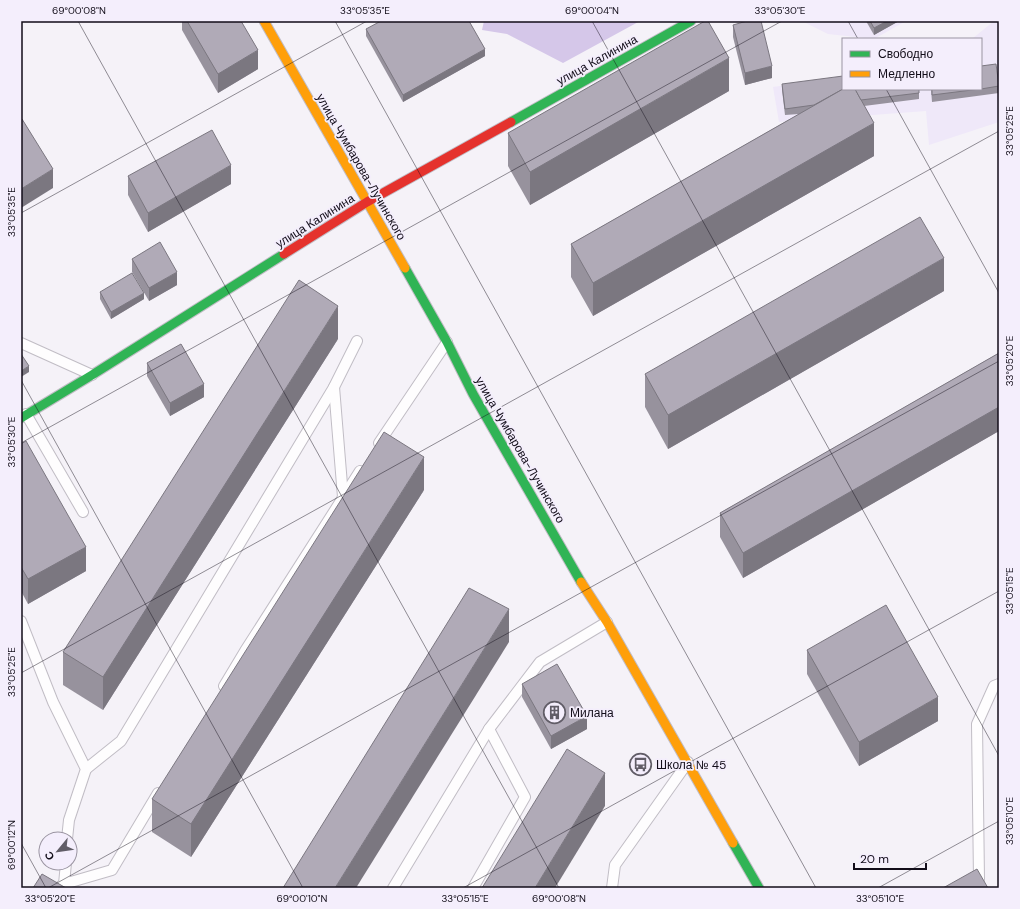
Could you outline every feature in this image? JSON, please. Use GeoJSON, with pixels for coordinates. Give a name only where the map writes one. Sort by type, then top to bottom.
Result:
{"type":"FeatureCollection","features":[{"type":"Feature","properties":{"kind":"street","name":"улица Чумбарова-Лучинского"},"geometry":{"type":"LineString","coordinates":[[264,21],[446,342],[473,394],[584,586],[607,622],[759,888]]}},
{"type":"Feature","properties":{"kind":"street","name":"улица Калинина"},"geometry":{"type":"LineString","coordinates":[[24,416],[92,375],[367,202],[691,21]]}},
{"type":"Feature","properties":{"kind":"lane"},"geometry":{"type":"LineString","coordinates":[[68,831],[69,820],[86,769],[121,741],[334,387],[357,341]]}},
{"type":"Feature","properties":{"kind":"lane"},"geometry":{"type":"LineString","coordinates":[[373,452],[446,342]]}},
{"type":"Feature","properties":{"kind":"lane"},"geometry":{"type":"LineString","coordinates":[[21,343],[92,375]]}},
{"type":"Feature","properties":{"kind":"lane"},"geometry":{"type":"LineString","coordinates":[[334,387],[343,497]]}},
{"type":"Feature","properties":{"kind":"lane"},"geometry":{"type":"LineString","coordinates":[[24,416],[83,512]]}},
{"type":"Feature","properties":{"kind":"lane"},"geometry":{"type":"LineString","coordinates":[[217,697],[364,465]]}},
{"type":"Feature","properties":{"kind":"lane"},"geometry":{"type":"LineString","coordinates":[[21,621],[53,702],[86,769]]}},
{"type":"Feature","properties":{"kind":"lane"},"geometry":{"type":"LineString","coordinates":[[393,888],[489,730],[540,662],[607,622]]}},
{"type":"Feature","properties":{"kind":"lane"},"geometry":{"type":"LineString","coordinates":[[968,885],[982,883],[977,724],[994,686],[999,684]]}},
{"type":"Feature","properties":{"kind":"lane"},"geometry":{"type":"LineString","coordinates":[[473,888],[525,797],[489,730]]}},
{"type":"Feature","properties":{"kind":"lane"},"geometry":{"type":"LineString","coordinates":[[612,888],[615,865],[688,762]]}},
{"type":"Feature","properties":{"kind":"lane"},"geometry":{"type":"LineString","coordinates":[[64,871],[61,886],[112,870],[164,784]]}},
{"type":"Feature","properties":{"kind":"shaded area"},"geometry":{"type":"Polygon","coordinates":[[[484,21],[640,21],[563,63],[507,34],[482,30],[484,21]]]}},
{"type":"Feature","properties":{"kind":"shaded area"},"geometry":{"type":"Polygon","coordinates":[[[802,21],[906,21],[876,38],[828,34],[802,21]]]}},
{"type":"Feature","properties":{"kind":"shaded area"},"geometry":{"type":"Polygon","coordinates":[[[994,21],[999,21],[999,122],[929,145],[926,111],[779,122],[773,87],[842,77],[842,90],[982,90],[982,38],[973,38],[994,21]]]}},
{"type":"Feature","properties":{"kind":"building"},"geometry":{"type":"Polygon","coordinates":[[[187,21],[241,21],[258,50],[218,74],[187,21]]]}},
{"type":"Feature","properties":{"kind":"building"},"geometry":{"type":"Polygon","coordinates":[[[381,21],[469,21],[485,49],[403,95],[366,29],[381,21]]]}},
{"type":"Feature","properties":{"kind":"building"},"geometry":{"type":"Polygon","coordinates":[[[705,21],[708,21],[729,58],[530,172],[508,133],[705,21]]]}},
{"type":"Feature","properties":{"kind":"building"},"geometry":{"type":"Polygon","coordinates":[[[747,21],[761,21],[772,66],[745,73],[733,25],[747,21]]]}},
{"type":"Feature","properties":{"kind":"building"},"geometry":{"type":"Polygon","coordinates":[[[870,21],[887,21],[874,28],[870,21]]]}},
{"type":"Feature","properties":{"kind":"building"},"geometry":{"type":"Polygon","coordinates":[[[996,64],[999,86],[982,89],[982,66],[996,64]]]}},
{"type":"Feature","properties":{"kind":"building"},"geometry":{"type":"Polygon","coordinates":[[[842,76],[842,90],[814,105],[785,109],[782,84],[842,76]]]}},
{"type":"Feature","properties":{"kind":"building"},"geometry":{"type":"Polygon","coordinates":[[[842,90],[856,90],[874,123],[593,283],[571,244],[842,90]]]}},
{"type":"Feature","properties":{"kind":"building"},"geometry":{"type":"Polygon","coordinates":[[[856,90],[919,90],[919,93],[861,100],[856,90]]]}},
{"type":"Feature","properties":{"kind":"building"},"geometry":{"type":"Polygon","coordinates":[[[932,90],[972,90],[932,95],[932,90]]]}},
{"type":"Feature","properties":{"kind":"building"},"geometry":{"type":"Polygon","coordinates":[[[22,119],[53,169],[21,189],[21,120],[22,119]]]}},
{"type":"Feature","properties":{"kind":"building"},"geometry":{"type":"Polygon","coordinates":[[[212,130],[231,165],[148,213],[128,176],[212,130]]]}},
{"type":"Feature","properties":{"kind":"building"},"geometry":{"type":"Polygon","coordinates":[[[920,217],[944,258],[668,415],[645,374],[920,217]]]}},
{"type":"Feature","properties":{"kind":"building"},"geometry":{"type":"Polygon","coordinates":[[[160,242],[177,272],[149,288],[132,259],[160,242]]]}},
{"type":"Feature","properties":{"kind":"building"},"geometry":{"type":"Polygon","coordinates":[[[132,273],[144,293],[111,312],[100,292],[132,273]]]}},
{"type":"Feature","properties":{"kind":"building"},"geometry":{"type":"Polygon","coordinates":[[[299,280],[338,306],[103,677],[63,652],[299,280]]]}},
{"type":"Feature","properties":{"kind":"building"},"geometry":{"type":"Polygon","coordinates":[[[181,344],[204,384],[170,403],[147,363],[181,344]]]}},
{"type":"Feature","properties":{"kind":"building"},"geometry":{"type":"Polygon","coordinates":[[[999,353],[999,407],[743,553],[720,513],[999,353]]]}},
{"type":"Feature","properties":{"kind":"building"},"geometry":{"type":"Polygon","coordinates":[[[21,354],[29,366],[21,371],[21,354]]]}},
{"type":"Feature","properties":{"kind":"building"},"geometry":{"type":"Polygon","coordinates":[[[384,432],[424,457],[191,824],[152,799],[384,432]]]}},
{"type":"Feature","properties":{"kind":"building"},"geometry":{"type":"Polygon","coordinates":[[[26,441],[86,547],[28,579],[21,567],[21,444],[26,441]]]}},
{"type":"Feature","properties":{"kind":"building"},"geometry":{"type":"Polygon","coordinates":[[[469,588],[509,609],[335,888],[283,888],[469,588]]]}},
{"type":"Feature","properties":{"kind":"building"},"geometry":{"type":"Polygon","coordinates":[[[886,605],[938,697],[859,742],[807,650],[886,605]]]}},
{"type":"Feature","properties":{"kind":"building","name":"Милана"},"geometry":{"type":"Polygon","coordinates":[[[557,664],[587,716],[551,736],[522,684],[557,664]]]}},
{"type":"Feature","properties":{"kind":"building"},"geometry":{"type":"Polygon","coordinates":[[[567,749],[605,773],[535,888],[482,888],[567,749]]]}},
{"type":"Feature","properties":{"kind":"building"},"geometry":{"type":"Polygon","coordinates":[[[977,869],[988,888],[943,888],[977,869]]]}},
{"type":"Feature","properties":{"kind":"building"},"geometry":{"type":"Polygon","coordinates":[[[42,874],[66,888],[33,888],[42,874]]]}},
{"type":"Feature","properties":{"kind":"traffic: fast"},"geometry":{"type":"LineString","coordinates":[[511,122],[691,21]]}},
{"type":"Feature","properties":{"kind":"traffic: fast"},"geometry":{"type":"LineString","coordinates":[[21,418],[284,254]]}},
{"type":"Feature","properties":{"kind":"traffic: fast"},"geometry":{"type":"LineString","coordinates":[[405,268],[447,342],[473,394],[581,582]]}},
{"type":"Feature","properties":{"kind":"traffic: fast"},"geometry":{"type":"LineString","coordinates":[[733,843],[759,888]]}},
{"type":"Feature","properties":{"kind":"traffic: slow"},"geometry":{"type":"LineString","coordinates":[[264,21],[405,268]]}},
{"type":"Feature","properties":{"kind":"traffic: slow"},"geometry":{"type":"LineString","coordinates":[[581,582],[607,622],[733,843]]}},
{"type":"Feature","properties":{"kind":"traffic: jam"},"geometry":{"type":"LineString","coordinates":[[284,254],[367,202],[511,122]]}},
{"type":"Feature","properties":{"kind":"place","name":"Милана"},"geometry":{"type":"Point","coordinates":[555,713]}},
{"type":"Feature","properties":{"kind":"place","name":"Школа № 45"},"geometry":{"type":"Point","coordinates":[640,765]}}]}
